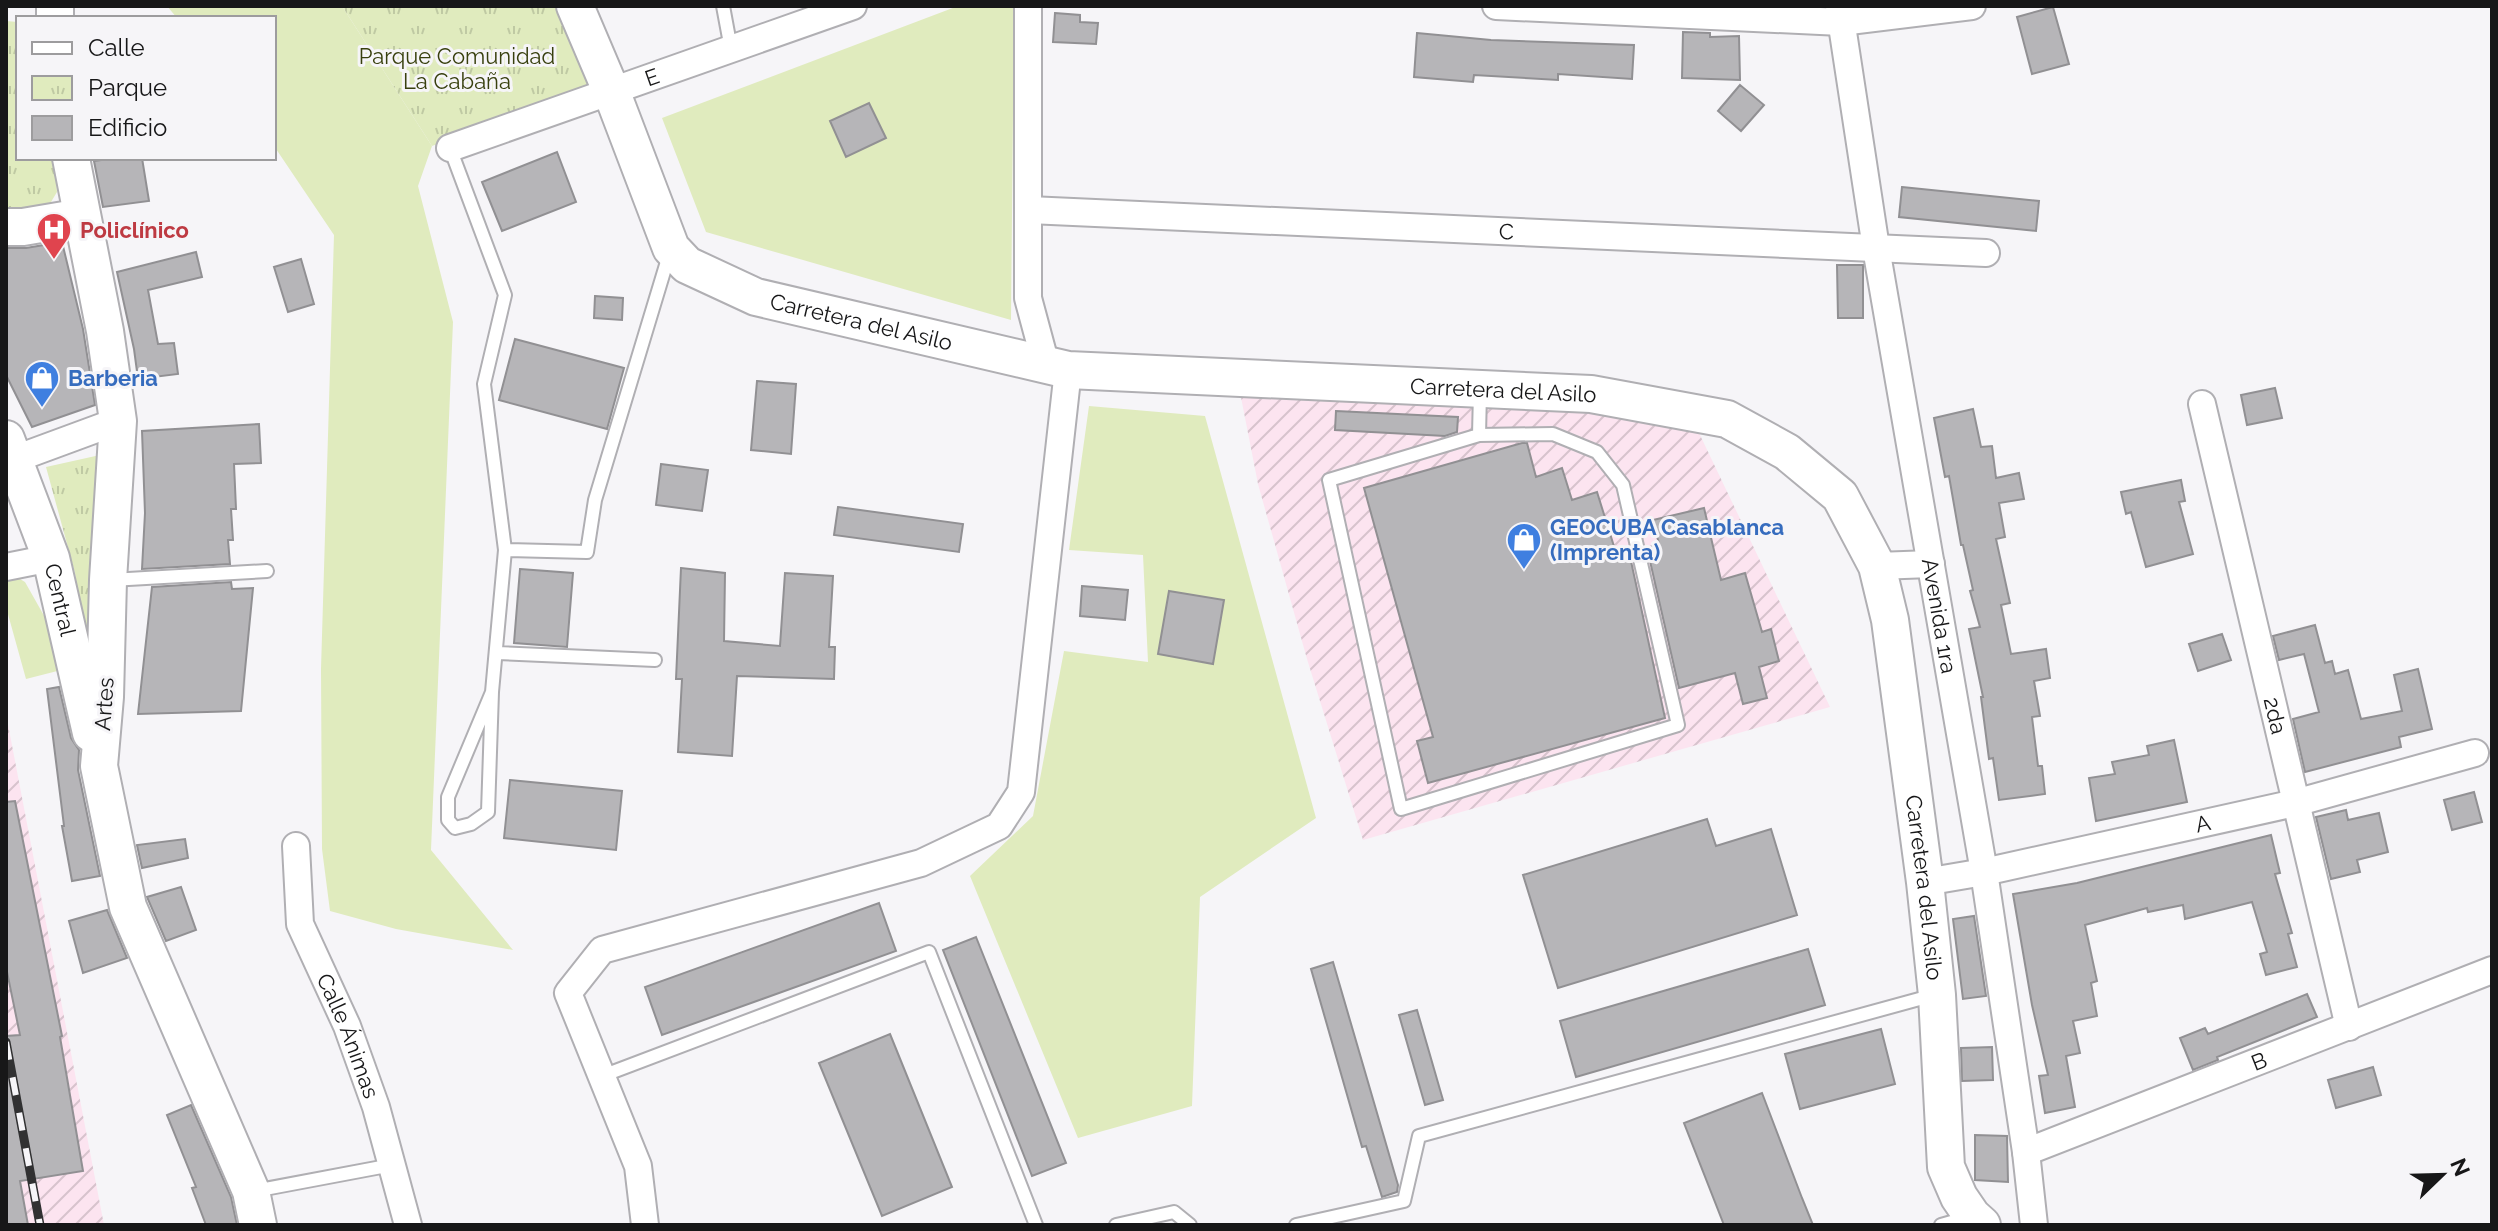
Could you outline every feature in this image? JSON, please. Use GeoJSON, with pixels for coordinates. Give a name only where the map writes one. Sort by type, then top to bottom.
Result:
{"type":"FeatureCollection","features":[{"type":"Feature","properties":{"kind":"street"},"geometry":{"type":"LineString","coordinates":[[575,6],[671,248]]}},
{"type":"Feature","properties":{"kind":"street","name":"E"},"geometry":{"type":"LineString","coordinates":[[450,148],[853,6]]}},
{"type":"Feature","properties":{"kind":"street"},"geometry":{"type":"LineString","coordinates":[[645,1225],[638,1166],[568,993],[602,950],[921,863],[999,826],[1021,792],[1057,368],[1028,298],[1028,6]]}},
{"type":"Feature","properties":{"kind":"street"},"geometry":{"type":"LineString","coordinates":[[1496,6],[1840,14],[1972,6]]}},
{"type":"Feature","properties":{"kind":"street","name":"Avenida 1ra"},"geometry":{"type":"LineString","coordinates":[[1840,14],[1876,248],[1984,872],[2033,1214]]}},
{"type":"Feature","properties":{"kind":"street","name":"Artes"},"geometry":{"type":"LineString","coordinates":[[71,160],[105,331],[118,421],[99,766],[128,907],[254,1208]]}},
{"type":"Feature","properties":{"kind":"street","name":"C"},"geometry":{"type":"LineString","coordinates":[[1029,210],[1986,253]]}},
{"type":"Feature","properties":{"kind":"street"},"geometry":{"type":"LineString","coordinates":[[6,227],[82,217]]}},
{"type":"Feature","properties":{"kind":"street","name":"Carretera del Asilo"},"geometry":{"type":"LineString","coordinates":[[671,248],[687,265],[756,297],[1057,368],[1591,394],[1727,419],[1787,452],[1840,496],[1877,566],[1890,620],[1937,995],[1946,1167],[1959,1197],[1965,1222]]}},
{"type":"Feature","properties":{"kind":"street","name":"2da"},"geometry":{"type":"LineString","coordinates":[[2202,404],[2349,1027]]}},
{"type":"Feature","properties":{"kind":"street"},"geometry":{"type":"LineString","coordinates":[[11,449],[118,421]]}},
{"type":"Feature","properties":{"kind":"street","name":"Central"},"geometry":{"type":"LineString","coordinates":[[11,449],[51,558],[99,766]]}},
{"type":"Feature","properties":{"kind":"street"},"geometry":{"type":"LineString","coordinates":[[6,567],[51,558]]}},
{"type":"Feature","properties":{"kind":"street"},"geometry":{"type":"LineString","coordinates":[[1877,566],[1931,564]]}},
{"type":"Feature","properties":{"kind":"street","name":"A"},"geometry":{"type":"LineString","coordinates":[[1925,882],[1984,872],[2295,803],[2475,753]]}},
{"type":"Feature","properties":{"kind":"street","name":"Calle Ánimas"},"geometry":{"type":"LineString","coordinates":[[296,846],[300,924],[347,1026],[376,1107],[408,1225]]}},
{"type":"Feature","properties":{"kind":"street","name":"B"},"geometry":{"type":"LineString","coordinates":[[2026,1152],[2492,970]]}},
{"type":"Feature","properties":{"kind":"street"},"geometry":{"type":"LineString","coordinates":[[2016,1225],[2033,1214]]}},
{"type":"Feature","properties":{"kind":"lane"},"geometry":{"type":"LineString","coordinates":[[723,6],[731,49]]}},
{"type":"Feature","properties":{"kind":"lane"},"geometry":{"type":"LineString","coordinates":[[450,148],[505,295],[484,384],[505,550],[492,692],[488,812],[471,824],[455,828],[448,820],[448,797],[492,692]]}},
{"type":"Feature","properties":{"kind":"lane"},"geometry":{"type":"LineString","coordinates":[[505,550],[587,552],[595,500],[671,248]]}},
{"type":"Feature","properties":{"kind":"lane"},"geometry":{"type":"LineString","coordinates":[[1479,435],[1480,388]]}},
{"type":"Feature","properties":{"kind":"lane"},"geometry":{"type":"LineString","coordinates":[[1553,434],[1597,452],[1623,485],[1678,725],[1401,809],[1329,480],[1479,435],[1553,434]]}},
{"type":"Feature","properties":{"kind":"lane"},"geometry":{"type":"LineString","coordinates":[[108,580],[267,571]]}},
{"type":"Feature","properties":{"kind":"lane"},"geometry":{"type":"LineString","coordinates":[[497,653],[655,660]]}},
{"type":"Feature","properties":{"kind":"lane"},"geometry":{"type":"LineString","coordinates":[[602,1076],[929,952],[1036,1225]]}},
{"type":"Feature","properties":{"kind":"lane"},"geometry":{"type":"LineString","coordinates":[[1296,1225],[1404,1201],[1419,1136],[1937,995]]}},
{"type":"Feature","properties":{"kind":"lane"},"geometry":{"type":"LineString","coordinates":[[254,1208],[392,1165]]}},
{"type":"Feature","properties":{"kind":"lane"},"geometry":{"type":"LineString","coordinates":[[1116,1225],[1174,1212],[1190,1225]]}},
{"type":"Feature","properties":{"kind":"shaded area","name":"GEOCUBA Casablanca (Imprenta)"},"geometry":{"type":"Polygon","coordinates":[[[1237,377],[1689,412],[1830,707],[1363,840],[1307,659],[1258,484],[1237,377]]]}},
{"type":"Feature","properties":{"kind":"shaded area"},"geometry":{"type":"Polygon","coordinates":[[[6,714],[104,1225],[6,1225],[6,714]]]}},
{"type":"Feature","properties":{"kind":"green space"},"geometry":{"type":"Polygon","coordinates":[[[167,6],[342,6],[432,146],[418,186],[453,322],[431,850],[513,950],[396,929],[330,911],[322,849],[321,669],[334,235],[276,149],[276,16],[175,16],[167,6]]]}},
{"type":"Feature","properties":{"kind":"green space","name":"Parque Comunidad La Cabaña"},"geometry":{"type":"Polygon","coordinates":[[[342,6],[562,6],[594,85],[432,146],[342,6]]]}},
{"type":"Feature","properties":{"kind":"green space"},"geometry":{"type":"Polygon","coordinates":[[[958,6],[1014,6],[1011,320],[706,232],[662,118],[958,6]]]}},
{"type":"Feature","properties":{"kind":"green space"},"geometry":{"type":"Polygon","coordinates":[[[6,21],[16,22],[16,160],[54,160],[57,192],[48,207],[6,215],[6,21]]]}},
{"type":"Feature","properties":{"kind":"green space"},"geometry":{"type":"Polygon","coordinates":[[[1089,406],[1205,416],[1316,818],[1200,897],[1192,1106],[1078,1138],[970,876],[1033,816],[1064,651],[1148,662],[1143,555],[1069,550],[1089,406]]]}},
{"type":"Feature","properties":{"kind":"green space"},"geometry":{"type":"Polygon","coordinates":[[[100,455],[91,680],[75,573],[46,467],[100,455]]]}},
{"type":"Feature","properties":{"kind":"green space"},"geometry":{"type":"Polygon","coordinates":[[[15,576],[25,582],[73,667],[26,679],[6,607],[6,580],[15,576]]]}},
{"type":"Feature","properties":{"kind":"building"},"geometry":{"type":"Polygon","coordinates":[[[2053,7],[2069,64],[2032,74],[2017,17],[2053,7]]]}},
{"type":"Feature","properties":{"kind":"building"},"geometry":{"type":"Polygon","coordinates":[[[1055,13],[1080,15],[1080,22],[1098,23],[1096,44],[1053,42],[1055,13]]]}},
{"type":"Feature","properties":{"kind":"building"},"geometry":{"type":"Polygon","coordinates":[[[1683,32],[1710,33],[1710,37],[1739,36],[1740,80],[1682,78],[1683,32]]]}},
{"type":"Feature","properties":{"kind":"building"},"geometry":{"type":"Polygon","coordinates":[[[1417,33],[1491,40],[1634,45],[1632,79],[1558,74],[1558,80],[1474,75],[1473,82],[1414,77],[1417,33]]]}},
{"type":"Feature","properties":{"kind":"building"},"geometry":{"type":"Polygon","coordinates":[[[1740,85],[1764,105],[1741,131],[1718,111],[1740,85]]]}},
{"type":"Feature","properties":{"kind":"building"},"geometry":{"type":"Polygon","coordinates":[[[869,103],[886,138],[846,157],[830,121],[869,103]]]}},
{"type":"Feature","properties":{"kind":"building"},"geometry":{"type":"Polygon","coordinates":[[[557,152],[576,202],[502,231],[482,182],[557,152]]]}},
{"type":"Feature","properties":{"kind":"building"},"geometry":{"type":"Polygon","coordinates":[[[142,160],[149,201],[103,207],[94,161],[142,160]]]}},
{"type":"Feature","properties":{"kind":"building"},"geometry":{"type":"Polygon","coordinates":[[[1902,187],[2039,201],[2036,231],[1899,217],[1902,187]]]}},
{"type":"Feature","properties":{"kind":"building"},"geometry":{"type":"Polygon","coordinates":[[[62,242],[83,329],[95,405],[32,427],[6,375],[6,248],[62,242]]]}},
{"type":"Feature","properties":{"kind":"building"},"geometry":{"type":"Polygon","coordinates":[[[196,252],[202,277],[148,290],[158,344],[174,343],[178,374],[138,379],[117,272],[196,252]]]}},
{"type":"Feature","properties":{"kind":"building"},"geometry":{"type":"Polygon","coordinates":[[[301,259],[314,304],[288,312],[274,267],[301,259]]]}},
{"type":"Feature","properties":{"kind":"building"},"geometry":{"type":"Polygon","coordinates":[[[1837,265],[1863,265],[1863,318],[1838,318],[1837,265]]]}},
{"type":"Feature","properties":{"kind":"building"},"geometry":{"type":"Polygon","coordinates":[[[595,296],[623,298],[622,320],[594,318],[595,296]]]}},
{"type":"Feature","properties":{"kind":"building"},"geometry":{"type":"Polygon","coordinates":[[[515,339],[624,368],[607,429],[499,400],[515,339]]]}},
{"type":"Feature","properties":{"kind":"building"},"geometry":{"type":"Polygon","coordinates":[[[757,381],[796,384],[791,454],[751,450],[757,381]]]}},
{"type":"Feature","properties":{"kind":"building"},"geometry":{"type":"Polygon","coordinates":[[[2275,388],[2282,418],[2247,425],[2241,395],[2275,388]]]}},
{"type":"Feature","properties":{"kind":"building"},"geometry":{"type":"Polygon","coordinates":[[[1973,409],[1981,447],[1992,446],[1996,478],[2019,473],[2024,499],[1999,503],[2005,537],[1996,539],[2010,603],[2001,605],[2011,654],[2046,649],[2050,678],[2034,681],[2040,716],[2032,717],[2045,794],[1999,800],[1993,758],[1989,759],[1983,697],[1969,629],[1980,627],[1934,418],[1973,409]]]}},
{"type":"Feature","properties":{"kind":"building"},"geometry":{"type":"Polygon","coordinates":[[[1336,411],[1458,417],[1457,432],[1445,436],[1335,430],[1336,411]]]}},
{"type":"Feature","properties":{"kind":"building"},"geometry":{"type":"Polygon","coordinates":[[[259,424],[261,463],[234,464],[236,509],[231,509],[233,540],[228,540],[230,564],[142,569],[145,513],[142,431],[259,424]]]}},
{"type":"Feature","properties":{"kind":"building"},"geometry":{"type":"Polygon","coordinates":[[[1527,443],[1536,477],[1562,468],[1572,500],[1597,492],[1617,556],[1629,552],[1665,718],[1428,783],[1417,741],[1433,737],[1364,488],[1527,443]]]}},
{"type":"Feature","properties":{"kind":"building"},"geometry":{"type":"Polygon","coordinates":[[[661,464],[708,470],[702,511],[656,505],[661,464]]]}},
{"type":"Feature","properties":{"kind":"building"},"geometry":{"type":"Polygon","coordinates":[[[2181,480],[2185,501],[2179,502],[2193,554],[2146,567],[2131,512],[2126,514],[2121,492],[2181,480]]]}},
{"type":"Feature","properties":{"kind":"building"},"geometry":{"type":"Polygon","coordinates":[[[838,507],[963,524],[959,552],[834,535],[838,507]]]}},
{"type":"Feature","properties":{"kind":"building"},"geometry":{"type":"Polygon","coordinates":[[[1704,508],[1721,580],[1745,573],[1762,632],[1771,629],[1779,661],[1759,667],[1767,698],[1743,704],[1735,673],[1679,688],[1647,548],[1659,544],[1653,520],[1704,508]]]}},
{"type":"Feature","properties":{"kind":"building"},"geometry":{"type":"Polygon","coordinates":[[[681,568],[725,573],[724,641],[780,646],[785,573],[833,576],[829,647],[835,647],[834,679],[737,676],[732,756],[678,752],[682,679],[676,679],[681,568]]]}},
{"type":"Feature","properties":{"kind":"building"},"geometry":{"type":"Polygon","coordinates":[[[520,569],[573,573],[567,647],[514,643],[520,569]]]}},
{"type":"Feature","properties":{"kind":"building"},"geometry":{"type":"Polygon","coordinates":[[[231,582],[232,589],[253,588],[241,711],[138,714],[152,587],[231,582]]]}},
{"type":"Feature","properties":{"kind":"building"},"geometry":{"type":"Polygon","coordinates":[[[1082,586],[1128,590],[1125,620],[1080,616],[1082,586]]]}},
{"type":"Feature","properties":{"kind":"building"},"geometry":{"type":"Polygon","coordinates":[[[1169,591],[1224,600],[1213,664],[1158,654],[1169,591]]]}},
{"type":"Feature","properties":{"kind":"building"},"geometry":{"type":"Polygon","coordinates":[[[2315,625],[2325,663],[2332,661],[2335,674],[2348,670],[2361,719],[2402,711],[2394,675],[2418,669],[2432,729],[2399,737],[2401,747],[2305,772],[2293,719],[2319,712],[2304,654],[2279,660],[2273,636],[2315,625]]]}},
{"type":"Feature","properties":{"kind":"building"},"geometry":{"type":"Polygon","coordinates":[[[2222,634],[2231,660],[2198,671],[2189,644],[2222,634]]]}},
{"type":"Feature","properties":{"kind":"building"},"geometry":{"type":"Polygon","coordinates":[[[59,687],[71,738],[79,750],[78,770],[100,876],[72,881],[62,826],[47,689],[59,687]]]}},
{"type":"Feature","properties":{"kind":"building"},"geometry":{"type":"Polygon","coordinates":[[[2174,740],[2187,802],[2096,821],[2089,778],[2115,774],[2112,762],[2149,755],[2147,746],[2174,740]]]}},
{"type":"Feature","properties":{"kind":"building"},"geometry":{"type":"Polygon","coordinates":[[[510,780],[622,791],[616,850],[504,838],[510,780]]]}},
{"type":"Feature","properties":{"kind":"building"},"geometry":{"type":"Polygon","coordinates":[[[2474,792],[2482,822],[2452,830],[2444,800],[2474,792]]]}},
{"type":"Feature","properties":{"kind":"building"},"geometry":{"type":"Polygon","coordinates":[[[15,801],[62,1036],[83,1171],[20,1181],[28,1225],[6,1225],[6,1036],[20,1035],[6,967],[6,802],[15,801]]]}},
{"type":"Feature","properties":{"kind":"building"},"geometry":{"type":"Polygon","coordinates":[[[2346,810],[2348,820],[2379,813],[2388,852],[2357,860],[2360,872],[2331,879],[2316,817],[2346,810]]]}},
{"type":"Feature","properties":{"kind":"building"},"geometry":{"type":"Polygon","coordinates":[[[1707,819],[1716,846],[1771,829],[1797,915],[1558,988],[1523,875],[1707,819]]]}},
{"type":"Feature","properties":{"kind":"building"},"geometry":{"type":"Polygon","coordinates":[[[2271,835],[2280,873],[2275,874],[2292,933],[2288,934],[2297,967],[2266,975],[2260,954],[2267,952],[2252,902],[2185,919],[2183,905],[2148,912],[2147,908],[2085,925],[2097,981],[2091,983],[2097,1016],[2073,1021],[2080,1053],[2066,1056],[2075,1107],[2045,1113],[2039,1076],[2048,1075],[2032,1005],[2013,894],[2077,883],[2271,835]]]}},
{"type":"Feature","properties":{"kind":"building"},"geometry":{"type":"Polygon","coordinates":[[[185,839],[188,858],[142,868],[137,845],[185,839]]]}},
{"type":"Feature","properties":{"kind":"building"},"geometry":{"type":"Polygon","coordinates":[[[181,887],[196,930],[166,941],[147,897],[181,887]]]}},
{"type":"Feature","properties":{"kind":"building"},"geometry":{"type":"Polygon","coordinates":[[[879,903],[896,951],[662,1035],[645,987],[879,903]]]}},
{"type":"Feature","properties":{"kind":"building"},"geometry":{"type":"Polygon","coordinates":[[[107,910],[127,958],[83,973],[69,921],[107,910]]]}},
{"type":"Feature","properties":{"kind":"building"},"geometry":{"type":"Polygon","coordinates":[[[1974,916],[1986,996],[1963,999],[1953,919],[1974,916]]]}},
{"type":"Feature","properties":{"kind":"building"},"geometry":{"type":"Polygon","coordinates":[[[976,937],[1066,1163],[1032,1176],[943,950],[976,937]]]}},
{"type":"Feature","properties":{"kind":"building"},"geometry":{"type":"Polygon","coordinates":[[[1808,949],[1825,1005],[1576,1077],[1560,1021],[1808,949]]]}},
{"type":"Feature","properties":{"kind":"building"},"geometry":{"type":"Polygon","coordinates":[[[1333,962],[1398,1185],[1397,1192],[1382,1197],[1366,1146],[1362,1147],[1311,969],[1333,962]]]}},
{"type":"Feature","properties":{"kind":"building"},"geometry":{"type":"Polygon","coordinates":[[[2307,994],[2317,1017],[2217,1057],[2218,1060],[2193,1070],[2180,1038],[2205,1028],[2208,1034],[2307,994]]]}},
{"type":"Feature","properties":{"kind":"building"},"geometry":{"type":"Polygon","coordinates":[[[1417,1010],[1443,1100],[1425,1105],[1399,1015],[1417,1010]]]}},
{"type":"Feature","properties":{"kind":"building"},"geometry":{"type":"Polygon","coordinates":[[[1881,1029],[1895,1084],[1800,1109],[1785,1054],[1881,1029]]]}},
{"type":"Feature","properties":{"kind":"building"},"geometry":{"type":"Polygon","coordinates":[[[890,1034],[952,1187],[882,1216],[819,1063],[890,1034]]]}},
{"type":"Feature","properties":{"kind":"building"},"geometry":{"type":"Polygon","coordinates":[[[1992,1047],[1993,1080],[1962,1081],[1961,1048],[1992,1047]]]}},
{"type":"Feature","properties":{"kind":"building"},"geometry":{"type":"Polygon","coordinates":[[[2373,1067],[2381,1095],[2336,1108],[2328,1080],[2373,1067]]]}},
{"type":"Feature","properties":{"kind":"building"},"geometry":{"type":"Polygon","coordinates":[[[1762,1093],[1813,1225],[1724,1225],[1684,1123],[1762,1093]]]}},
{"type":"Feature","properties":{"kind":"building"},"geometry":{"type":"Polygon","coordinates":[[[191,1105],[231,1197],[237,1225],[206,1225],[192,1188],[196,1187],[167,1115],[191,1105]]]}},
{"type":"Feature","properties":{"kind":"building"},"geometry":{"type":"Polygon","coordinates":[[[1975,1135],[2007,1136],[2008,1182],[1975,1180],[1975,1135]]]}},
{"type":"Feature","properties":{"kind":"railway"},"geometry":{"type":"LineString","coordinates":[[6,1042],[40,1225]]}},
{"type":"Feature","properties":{"kind":"place","name":"Policlínico"},"geometry":{"type":"Point","coordinates":[54,261]}},
{"type":"Feature","properties":{"kind":"place","name":"Barberia"},"geometry":{"type":"Point","coordinates":[42,409]}},
{"type":"Feature","properties":{"kind":"place","name":"GEOCUBA Casablanca (Imprenta)"},"geometry":{"type":"Point","coordinates":[1524,571]}}]}
